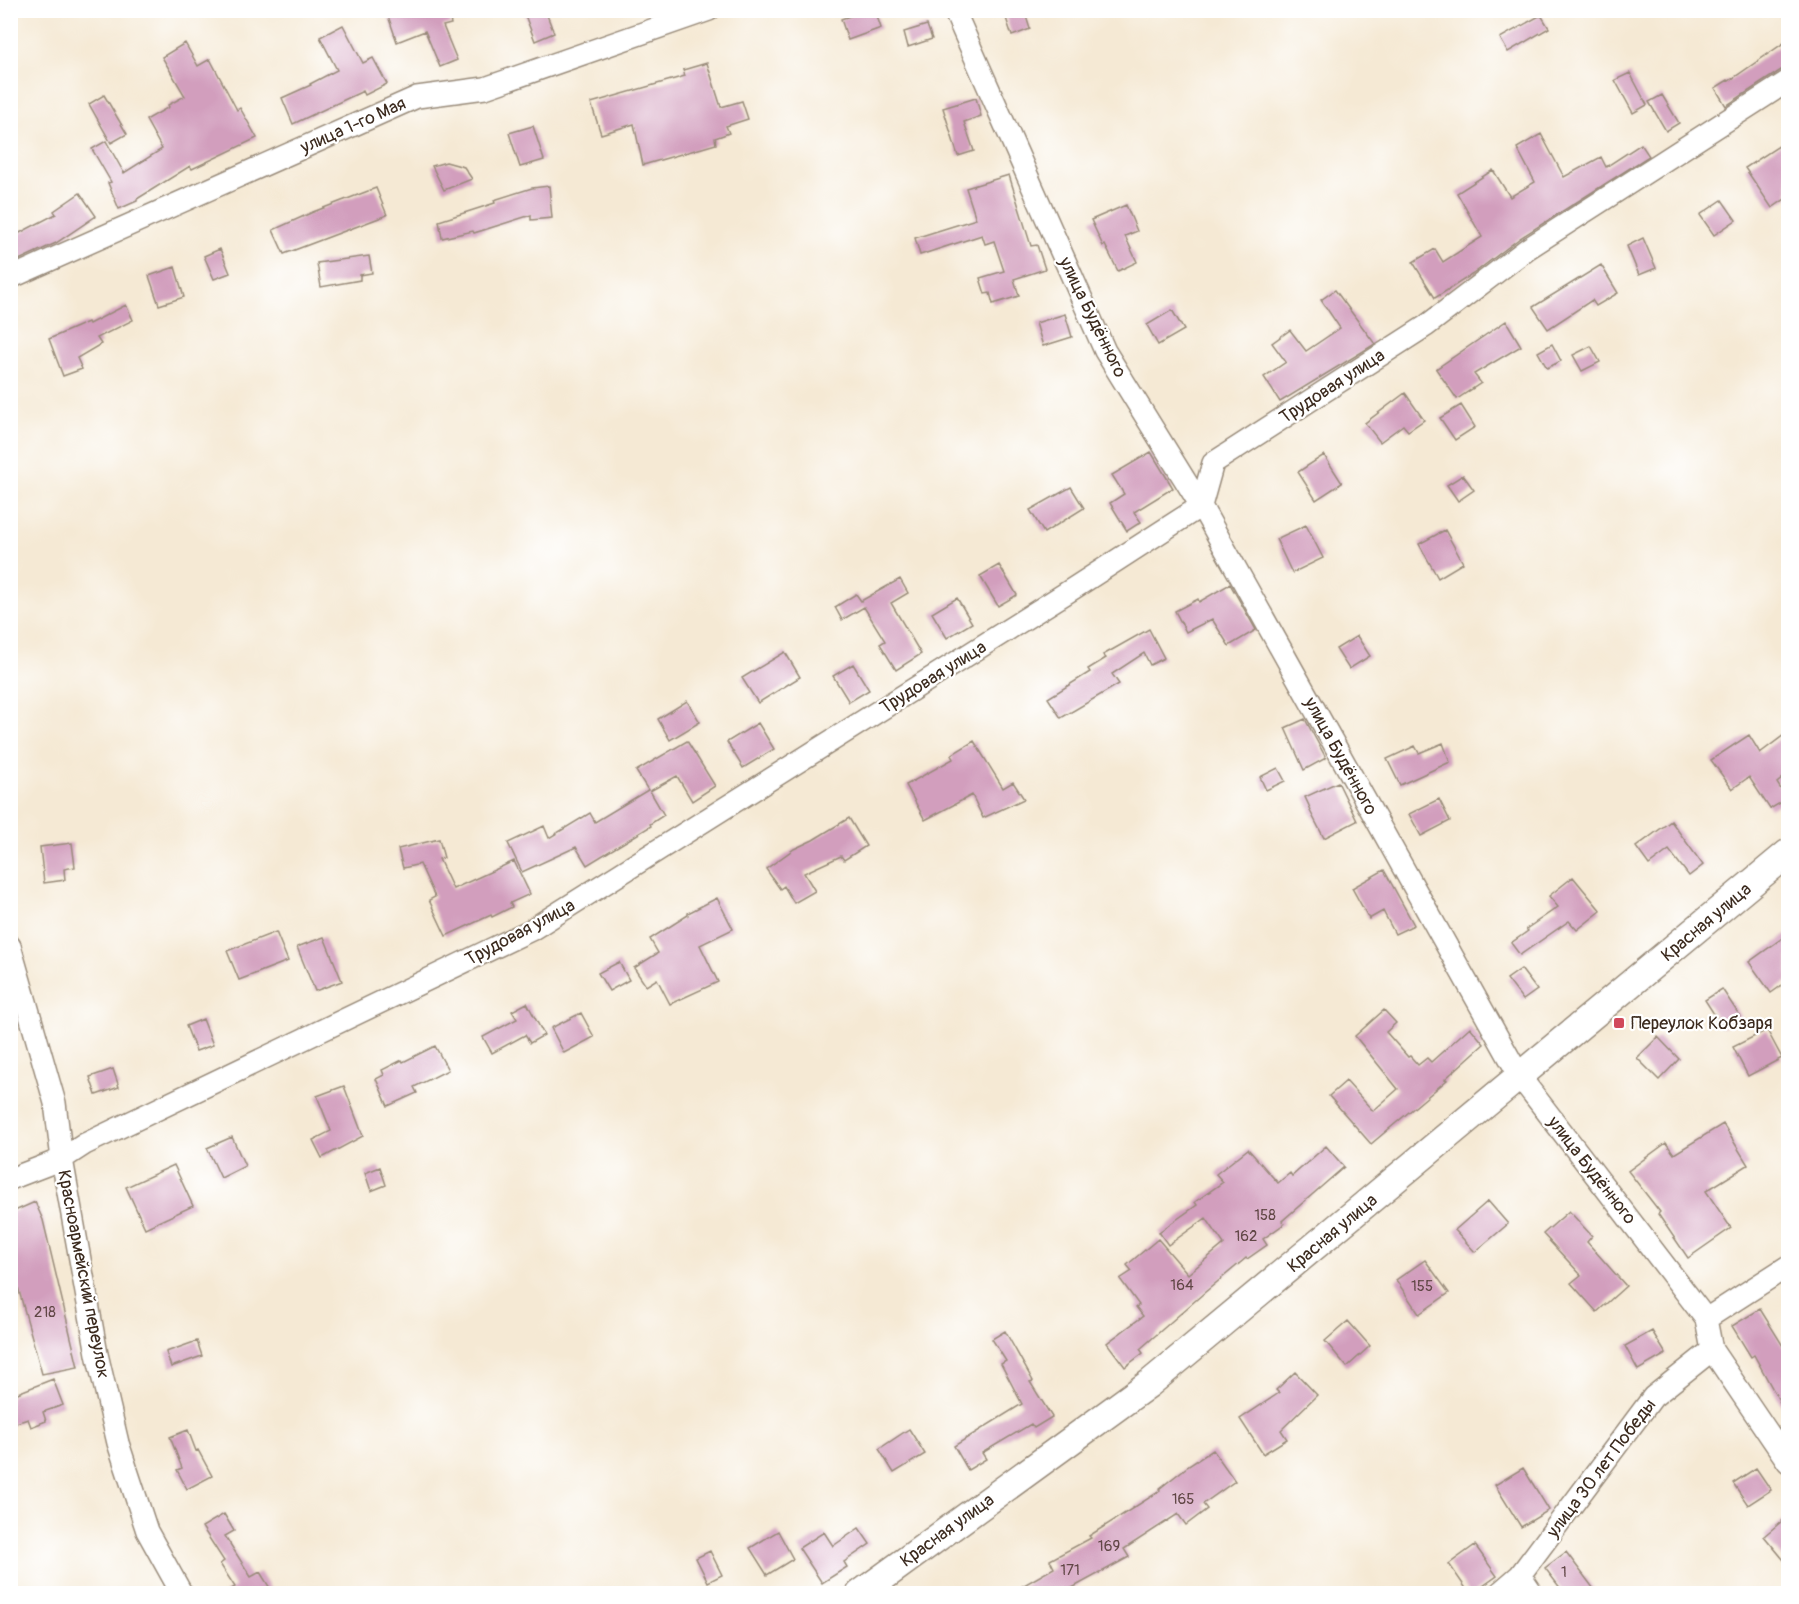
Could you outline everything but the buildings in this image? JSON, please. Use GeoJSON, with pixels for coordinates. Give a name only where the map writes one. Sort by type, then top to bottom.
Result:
{"type":"FeatureCollection","features":[{"type":"Feature","properties":{"kind":"main road","name":"Красная улица"},"geometry":{"type":"LineString","coordinates":[[860,1593],[1150,1383],[1788,853]]}},
{"type":"Feature","properties":{"kind":"street","name":"улица 1-го Мая"},"geometry":{"type":"LineString","coordinates":[[10,278],[417,96],[484,88],[709,10]]}},
{"type":"Feature","properties":{"kind":"street","name":"улица Будённого"},"geometry":{"type":"LineString","coordinates":[[954,10],[1105,351],[1201,506],[1520,1077],[1706,1319],[1712,1350],[1788,1462]]}},
{"type":"Feature","properties":{"kind":"street","name":"Трудовая улица"},"geometry":{"type":"LineString","coordinates":[[10,1179],[62,1159],[86,1144],[531,930],[1201,506],[1213,463],[1426,326],[1527,249],[1788,81]]}},
{"type":"Feature","properties":{"kind":"street","name":"Красноармейский переулок"},"geometry":{"type":"LineString","coordinates":[[10,946],[55,1103],[62,1159],[98,1354],[118,1443],[147,1531],[182,1593]]}},
{"type":"Feature","properties":{"kind":"street"},"geometry":{"type":"LineString","coordinates":[[1706,1319],[1788,1266]]}},
{"type":"Feature","properties":{"kind":"street","name":"улица 30 лет Победы"},"geometry":{"type":"LineString","coordinates":[[1498,1593],[1520,1575],[1653,1397],[1712,1350]]}},
{"type":"Feature","properties":{"kind":"street"},"geometry":{"type":"LineString","coordinates":[[1520,1575],[1533,1593]]}},
{"type":"Feature","properties":{"kind":"place","name":"Переулок Кобзаря"},"geometry":{"type":"Point","coordinates":[1619,1023]}}]}
